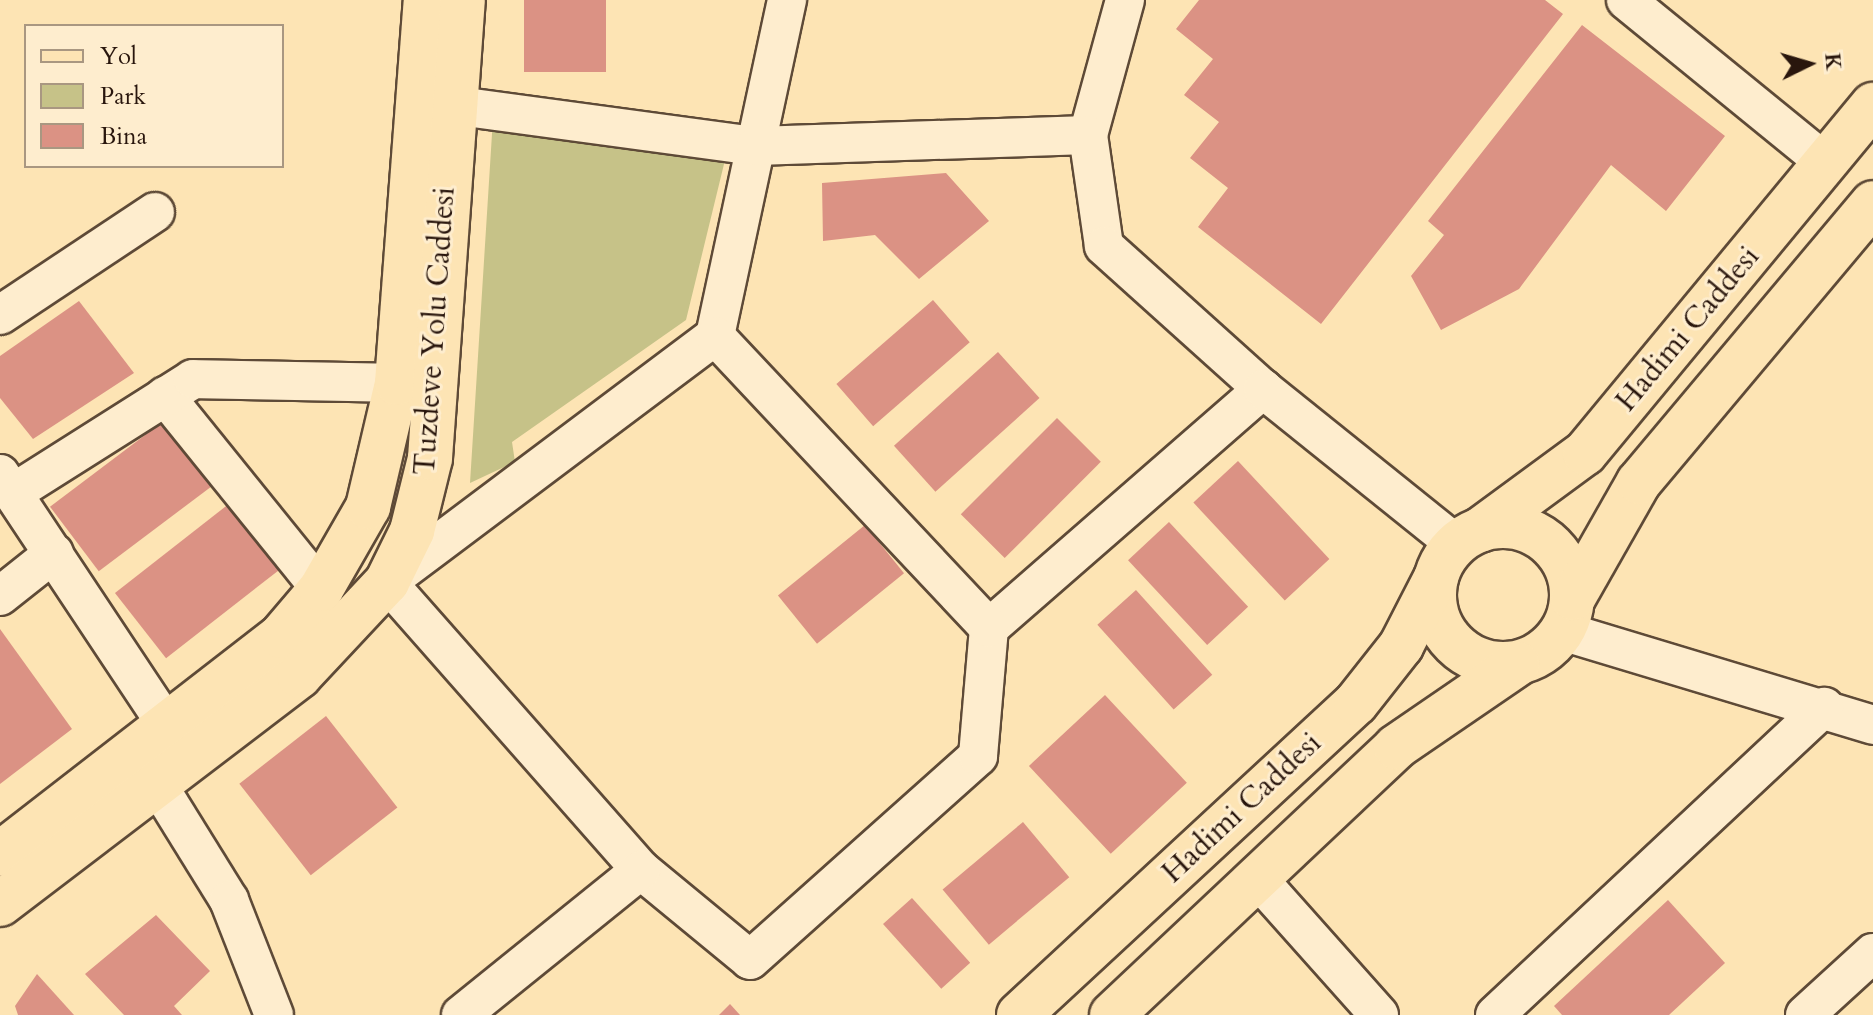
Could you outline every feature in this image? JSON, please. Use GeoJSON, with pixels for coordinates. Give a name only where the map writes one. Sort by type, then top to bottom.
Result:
{"type":"FeatureCollection","features":[{"type":"Feature","properties":{"kind":"main road","name":"Tuzdeve Yolu Caddesi"},"geometry":{"type":"LineString","coordinates":[[0,854],[168,727],[281,636],[321,589],[368,507],[397,383],[426,0]]}},
{"type":"Feature","properties":{"kind":"main road","name":"Tuzdeve Yolu Caddesi"},"geometry":{"type":"LineString","coordinates":[[0,904],[299,676],[387,582],[412,531],[430,458],[451,105],[463,0]]}},
{"type":"Feature","properties":{"kind":"main road","name":"Hadimi Caddesi"},"geometry":{"type":"LineString","coordinates":[[1019,1015],[1356,703],[1401,646],[1458,551],[1585,453],[1873,105]]}},
{"type":"Feature","properties":{"kind":"main road","name":"Hadimi Caddesi"},"geometry":{"type":"LineString","coordinates":[[1567,614],[1639,482],[1873,203]]}},
{"type":"Feature","properties":{"kind":"main road"},"geometry":{"type":"LineString","coordinates":[[1513,527],[1544,539],[1570,576],[1567,614],[1538,656],[1517,664],[1482,661],[1453,643],[1434,601],[1458,551],[1513,527]]}},
{"type":"Feature","properties":{"kind":"main road","name":"Hadimi Caddesi"},"geometry":{"type":"LineString","coordinates":[[1112,1015],[1396,747],[1517,664]]}},
{"type":"Feature","properties":{"kind":"street"},"geometry":{"type":"LineString","coordinates":[[787,0],[715,336],[387,582],[641,870],[750,960],[978,756],[989,628],[1263,389]]}},
{"type":"Feature","properties":{"kind":"street"},"geometry":{"type":"LineString","coordinates":[[1125,0],[1088,135],[1104,246],[1263,389],[1458,551]]}},
{"type":"Feature","properties":{"kind":"street"},"geometry":{"type":"LineString","coordinates":[[1626,0],[1826,163]]}},
{"type":"Feature","properties":{"kind":"street"},"geometry":{"type":"LineString","coordinates":[[451,105],[756,146],[1088,135]]}},
{"type":"Feature","properties":{"kind":"street"},"geometry":{"type":"LineString","coordinates":[[0,315],[155,212]]}},
{"type":"Feature","properties":{"kind":"street"},"geometry":{"type":"LineString","coordinates":[[715,336],[989,628]]}},
{"type":"Feature","properties":{"kind":"street"},"geometry":{"type":"LineString","coordinates":[[168,727],[6,483],[193,379],[397,383]]}},
{"type":"Feature","properties":{"kind":"street"},"geometry":{"type":"LineString","coordinates":[[165,396],[321,589]]}},
{"type":"Feature","properties":{"kind":"street"},"geometry":{"type":"LineString","coordinates":[[0,596],[54,553]]}},
{"type":"Feature","properties":{"kind":"street"},"geometry":{"type":"LineString","coordinates":[[1567,614],[1873,725]]}},
{"type":"Feature","properties":{"kind":"street"},"geometry":{"type":"LineString","coordinates":[[1495,1015],[1824,707]]}},
{"type":"Feature","properties":{"kind":"street"},"geometry":{"type":"LineString","coordinates":[[157,784],[229,900],[274,1015]]}},
{"type":"Feature","properties":{"kind":"street"},"geometry":{"type":"LineString","coordinates":[[461,1015],[641,870]]}},
{"type":"Feature","properties":{"kind":"street"},"geometry":{"type":"LineString","coordinates":[[1258,879],[1379,1015]]}},
{"type":"Feature","properties":{"kind":"street"},"geometry":{"type":"LineString","coordinates":[[1827,1007],[1873,953]]}},
{"type":"Feature","properties":{"kind":"green space"},"geometry":{"type":"Polygon","coordinates":[[[493,118],[725,160],[686,320],[512,442],[515,462],[470,483],[493,118]]]}},
{"type":"Feature","properties":{"kind":"building"},"geometry":{"type":"Polygon","coordinates":[[[524,0],[606,0],[606,72],[524,72],[524,0]]]}},
{"type":"Feature","properties":{"kind":"building"},"geometry":{"type":"Polygon","coordinates":[[[1199,0],[1545,0],[1563,14],[1321,324],[1198,227],[1228,188],[1190,158],[1219,122],[1184,95],[1213,59],[1176,29],[1199,0]]]}},
{"type":"Feature","properties":{"kind":"building"},"geometry":{"type":"Polygon","coordinates":[[[1582,25],[1725,136],[1666,211],[1611,165],[1519,289],[1441,330],[1411,276],[1444,235],[1428,221],[1582,25]]]}},
{"type":"Feature","properties":{"kind":"building"},"geometry":{"type":"Polygon","coordinates":[[[946,173],[989,221],[919,279],[875,235],[823,241],[822,183],[946,173]]]}},
{"type":"Feature","properties":{"kind":"building"},"geometry":{"type":"Polygon","coordinates":[[[933,300],[970,342],[873,426],[836,384],[933,300]]]}},
{"type":"Feature","properties":{"kind":"building"},"geometry":{"type":"Polygon","coordinates":[[[79,301],[134,373],[33,439],[0,398],[0,356],[79,301]]]}},
{"type":"Feature","properties":{"kind":"building"},"geometry":{"type":"Polygon","coordinates":[[[998,352],[1039,398],[935,492],[894,446],[998,352]]]}},
{"type":"Feature","properties":{"kind":"building"},"geometry":{"type":"Polygon","coordinates":[[[169,417],[218,482],[99,571],[50,507],[169,417]]]}},
{"type":"Feature","properties":{"kind":"building"},"geometry":{"type":"Polygon","coordinates":[[[1057,418],[1101,462],[1005,558],[961,514],[1057,418]]]}},
{"type":"Feature","properties":{"kind":"building"},"geometry":{"type":"Polygon","coordinates":[[[1238,461],[1329,559],[1285,601],[1193,503],[1238,461]]]}},
{"type":"Feature","properties":{"kind":"building"},"geometry":{"type":"Polygon","coordinates":[[[230,503],[281,568],[166,658],[115,593],[230,503]]]}},
{"type":"Feature","properties":{"kind":"building"},"geometry":{"type":"Polygon","coordinates":[[[1169,522],[1248,607],[1207,645],[1128,560],[1169,522]]]}},
{"type":"Feature","properties":{"kind":"building"},"geometry":{"type":"Polygon","coordinates":[[[865,525],[904,573],[817,644],[778,595],[865,525]]]}},
{"type":"Feature","properties":{"kind":"building"},"geometry":{"type":"Polygon","coordinates":[[[1136,590],[1212,675],[1174,710],[1097,625],[1136,590]]]}},
{"type":"Feature","properties":{"kind":"building"},"geometry":{"type":"Polygon","coordinates":[[[0,629],[72,729],[0,784],[0,629]]]}},
{"type":"Feature","properties":{"kind":"building"},"geometry":{"type":"Polygon","coordinates":[[[1105,695],[1187,783],[1111,854],[1029,766],[1105,695]]]}},
{"type":"Feature","properties":{"kind":"building"},"geometry":{"type":"Polygon","coordinates":[[[326,716],[397,807],[311,875],[239,784],[326,716]]]}},
{"type":"Feature","properties":{"kind":"building"},"geometry":{"type":"Polygon","coordinates":[[[1023,822],[1069,877],[989,945],[943,889],[1023,822]]]}},
{"type":"Feature","properties":{"kind":"building"},"geometry":{"type":"Polygon","coordinates":[[[912,898],[970,963],[941,989],[883,924],[912,898]]]}},
{"type":"Feature","properties":{"kind":"building"},"geometry":{"type":"Polygon","coordinates":[[[1668,900],[1725,963],[1669,1015],[1562,1015],[1554,1006],[1668,900]]]}},
{"type":"Feature","properties":{"kind":"building"},"geometry":{"type":"Polygon","coordinates":[[[156,915],[210,971],[174,1006],[182,1015],[124,1015],[85,974],[156,915]]]}},
{"type":"Feature","properties":{"kind":"building"},"geometry":{"type":"Polygon","coordinates":[[[37,974],[74,1015],[18,1015],[15,1006],[37,974]]]}},
{"type":"Feature","properties":{"kind":"building"},"geometry":{"type":"Polygon","coordinates":[[[730,1004],[740,1015],[719,1015],[730,1004]]]}}]}
